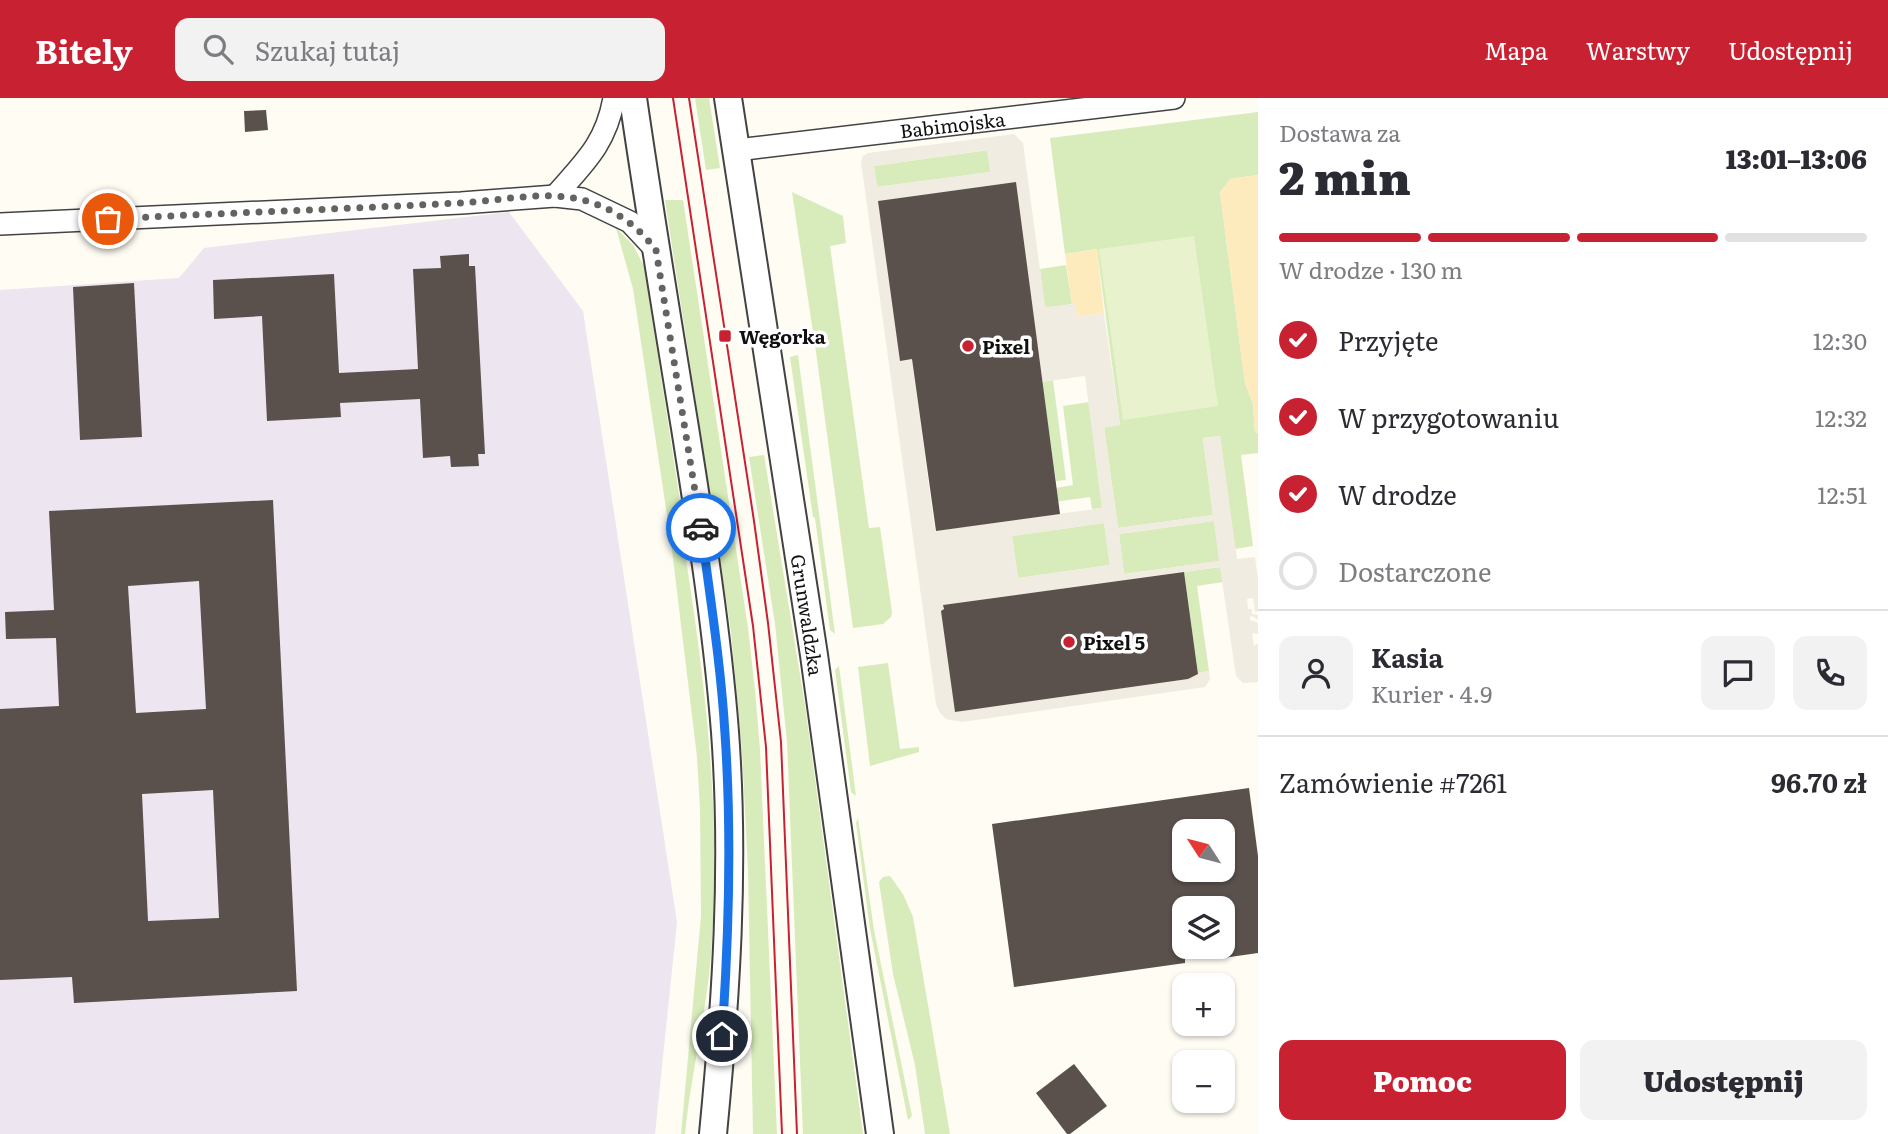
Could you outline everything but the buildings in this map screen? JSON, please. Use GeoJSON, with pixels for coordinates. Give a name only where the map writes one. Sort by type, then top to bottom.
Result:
{"type":"FeatureCollection","features":[{"type":"Feature","properties":{"kind":"street"},"geometry":{"type":"LineString","coordinates":[[555,196],[598,146],[610,121],[614,98]]}},
{"type":"Feature","properties":{"kind":"street"},"geometry":{"type":"LineString","coordinates":[[633,98],[701,527],[725,734],[730,869],[728,936],[713,1134]]}},
{"type":"Feature","properties":{"kind":"street","name":"Grunwaldzka"},"geometry":{"type":"LineString","coordinates":[[728,98],[814,655],[880,1134]]}},
{"type":"Feature","properties":{"kind":"street","name":"Babimojska"},"geometry":{"type":"LineString","coordinates":[[737,150],[1174,98]]}},
{"type":"Feature","properties":{"kind":"street"},"geometry":{"type":"LineString","coordinates":[[0,224],[461,203],[555,196],[582,199],[630,222],[656,250]]}},
{"type":"Feature","properties":{"kind":"shaded area"},"geometry":{"type":"Polygon","coordinates":[[[1014,134],[1023,143],[1045,307],[1075,304],[1077,317],[1104,313],[1120,425],[1104,428],[1118,528],[1213,515],[1203,438],[1220,436],[1237,559],[1255,557],[1258,611],[1255,612],[1253,598],[1247,599],[1248,609],[1252,609],[1252,614],[1258,615],[1258,620],[1252,616],[1250,620],[1257,622],[1258,627],[1258,634],[1252,633],[1254,646],[1258,643],[1258,682],[1243,683],[1236,676],[1220,567],[944,605],[943,609],[955,712],[1187,679],[1209,671],[1210,679],[1205,687],[962,722],[946,719],[940,713],[936,704],[861,162],[863,156],[868,153],[1014,134]],[[987,150],[874,166],[877,187],[990,172],[987,150]],[[1016,182],[879,201],[900,360],[912,359],[935,531],[1102,508],[1085,376],[1042,382],[1016,182]],[[1214,521],[1119,534],[1124,574],[1219,561],[1214,521]],[[1104,523],[1012,536],[1018,578],[1110,565],[1104,523]]]}},
{"type":"Feature","properties":{"kind":"shaded area"},"geometry":{"type":"Polygon","coordinates":[[[509,212],[583,311],[677,922],[655,1134],[0,1134],[0,290],[179,278],[204,248],[509,212]]]}},
{"type":"Feature","properties":{"kind":"green space"},"geometry":{"type":"Polygon","coordinates":[[[695,98],[709,98],[720,168],[706,170],[695,98]]]}},
{"type":"Feature","properties":{"kind":"green space"},"geometry":{"type":"Polygon","coordinates":[[[1258,112],[1258,175],[1230,179],[1220,192],[1245,383],[1253,404],[1255,433],[1258,433],[1258,453],[1241,455],[1253,546],[1235,549],[1220,436],[1203,438],[1213,515],[1118,528],[1104,427],[1120,425],[1097,249],[1065,254],[1050,138],[1258,112]]]}},
{"type":"Feature","properties":{"kind":"green space"},"geometry":{"type":"Polygon","coordinates":[[[988,150],[991,172],[877,187],[874,166],[988,150]]]}},
{"type":"Feature","properties":{"kind":"green space"},"geometry":{"type":"Polygon","coordinates":[[[792,192],[843,216],[846,243],[830,246],[869,528],[880,527],[892,612],[891,617],[883,624],[853,628],[792,192]]]}},
{"type":"Feature","properties":{"kind":"green space"},"geometry":{"type":"Polygon","coordinates":[[[665,200],[683,200],[748,628],[760,750],[777,1134],[753,1134],[748,871],[742,751],[731,632],[665,200]]]}},
{"type":"Feature","properties":{"kind":"green space"},"geometry":{"type":"Polygon","coordinates":[[[616,228],[633,245],[644,266],[686,540],[683,541],[704,695],[713,799],[714,903],[711,955],[685,1134],[681,1134],[701,916],[697,757],[671,542],[633,289],[616,228]]]}},
{"type":"Feature","properties":{"kind":"green space"},"geometry":{"type":"Polygon","coordinates":[[[1194,236],[1218,406],[1123,420],[1099,249],[1194,236]]]}},
{"type":"Feature","properties":{"kind":"green space"},"geometry":{"type":"Polygon","coordinates":[[[1066,265],[1072,304],[1045,308],[1040,269],[1066,265]]]}},
{"type":"Feature","properties":{"kind":"green space"},"geometry":{"type":"Polygon","coordinates":[[[798,355],[835,634],[830,630],[790,357],[798,355]]]}},
{"type":"Feature","properties":{"kind":"green space"},"geometry":{"type":"Polygon","coordinates":[[[1053,380],[1066,480],[1056,481],[1042,382],[1053,380]]]}},
{"type":"Feature","properties":{"kind":"green space"},"geometry":{"type":"Polygon","coordinates":[[[1089,402],[1102,508],[1092,509],[1090,497],[1054,502],[1055,515],[1048,516],[1044,490],[1073,485],[1063,406],[1089,402]]]}},
{"type":"Feature","properties":{"kind":"green space"},"geometry":{"type":"Polygon","coordinates":[[[764,455],[805,705],[863,1134],[803,1134],[787,742],[775,624],[749,457],[764,455]]]}},
{"type":"Feature","properties":{"kind":"green space"},"geometry":{"type":"Polygon","coordinates":[[[1214,521],[1220,561],[1124,574],[1119,534],[1214,521]]]}},
{"type":"Feature","properties":{"kind":"green space"},"geometry":{"type":"Polygon","coordinates":[[[1104,523],[1110,565],[1018,578],[1012,536],[1104,523]]]}},
{"type":"Feature","properties":{"kind":"green space"},"geometry":{"type":"Polygon","coordinates":[[[1220,567],[1223,582],[1197,586],[1209,671],[1198,673],[1184,572],[1220,567]]]}},
{"type":"Feature","properties":{"kind":"green space"},"geometry":{"type":"Polygon","coordinates":[[[888,663],[900,749],[919,747],[919,752],[870,766],[858,667],[888,663]]]}},
{"type":"Feature","properties":{"kind":"green space"},"geometry":{"type":"Polygon","coordinates":[[[839,666],[856,796],[851,792],[835,670],[839,666]]]}},
{"type":"Feature","properties":{"kind":"green space"},"geometry":{"type":"Polygon","coordinates":[[[858,818],[874,930],[912,1116],[908,1120],[870,929],[856,823],[858,818]]]}},
{"type":"Feature","properties":{"kind":"green space"},"geometry":{"type":"Polygon","coordinates":[[[890,876],[903,894],[913,917],[950,1134],[925,1134],[915,1065],[893,974],[879,882],[883,877],[890,876]]]}},
{"type":"Feature","properties":{"kind":"sand"},"geometry":{"type":"Polygon","coordinates":[[[1258,175],[1258,433],[1255,433],[1253,404],[1245,383],[1220,192],[1230,179],[1258,175]]]}},
{"type":"Feature","properties":{"kind":"sand"},"geometry":{"type":"Polygon","coordinates":[[[1097,249],[1104,313],[1077,317],[1075,304],[1072,304],[1065,254],[1097,249]]]}},
{"type":"Feature","properties":{"kind":"tram line"},"geometry":{"type":"LineString","coordinates":[[673,98],[753,626],[766,747],[782,1134]]}},
{"type":"Feature","properties":{"kind":"tram line"},"geometry":{"type":"LineString","coordinates":[[689,98],[754,521],[781,742],[797,1134]]}},
{"type":"Feature","properties":{"kind":"way so far"},"geometry":{"type":"LineString","coordinates":[[108,219],[461,203],[555,196],[582,199],[630,222],[656,250],[701,528]]}},
{"type":"Feature","properties":{"kind":"place","name":"Węgorka"},"geometry":{"type":"Point","coordinates":[725,336]}},
{"type":"Feature","properties":{"kind":"place","name":"Pixel"},"geometry":{"type":"Point","coordinates":[968,346]}},
{"type":"Feature","properties":{"kind":"place","name":"Pixel 5"},"geometry":{"type":"Point","coordinates":[1069,642]}},
{"type":"Feature","properties":{"kind":"route"},"geometry":{"type":"LineString","coordinates":[[701,528],[718,659],[728,798],[730,869],[722,1036]]}}]}
